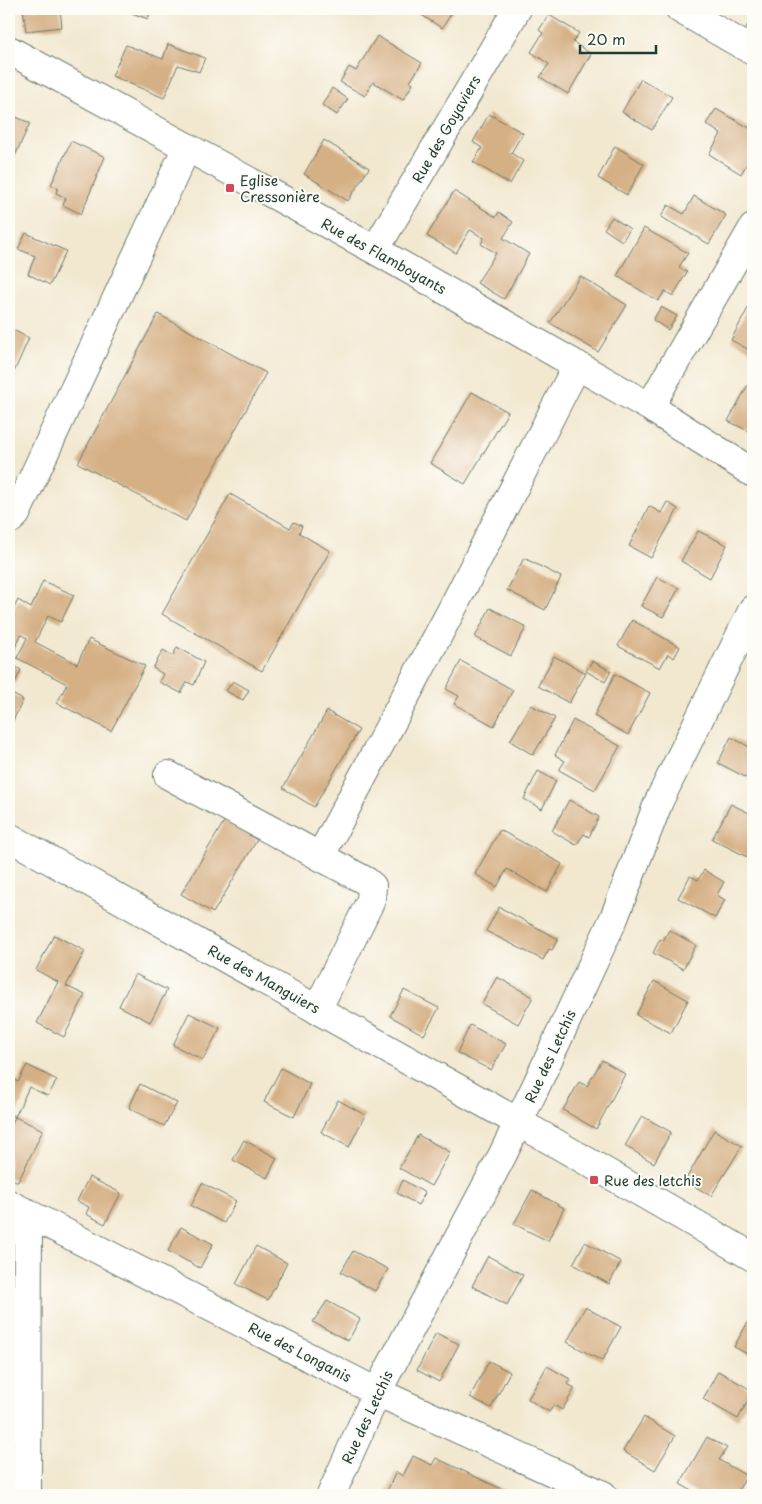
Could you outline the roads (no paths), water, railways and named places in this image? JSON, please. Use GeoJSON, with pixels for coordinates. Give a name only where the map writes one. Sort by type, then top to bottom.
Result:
{"type":"FeatureCollection","features":[{"type":"Feature","properties":{"kind":"street","name":"Rue des Goyaviers"},"geometry":{"type":"LineString","coordinates":[[375,250],[517,9]]}},
{"type":"Feature","properties":{"kind":"street"},"geometry":{"type":"LineString","coordinates":[[680,9],[753,51]]}},
{"type":"Feature","properties":{"kind":"street","name":"Rue des Flamboyants"},"geometry":{"type":"LineString","coordinates":[[9,50],[375,250],[577,365],[650,407],[753,474]]}},
{"type":"Feature","properties":{"kind":"street"},"geometry":{"type":"LineString","coordinates":[[9,518],[11,519],[16,514],[187,147]]}},
{"type":"Feature","properties":{"kind":"street"},"geometry":{"type":"LineString","coordinates":[[650,407],[753,228]]}},
{"type":"Feature","properties":{"kind":"street"},"geometry":{"type":"LineString","coordinates":[[320,857],[451,612],[577,365]]}},
{"type":"Feature","properties":{"kind":"street","name":"Rue des Letchis"},"geometry":{"type":"LineString","coordinates":[[331,1495],[377,1392],[519,1122],[614,918],[659,801],[753,609]]}},
{"type":"Feature","properties":{"kind":"street"},"geometry":{"type":"LineString","coordinates":[[168,775],[372,886],[371,900],[317,1010]]}},
{"type":"Feature","properties":{"kind":"street","name":"Rue des Manguiers"},"geometry":{"type":"LineString","coordinates":[[9,837],[519,1122],[753,1257]]}},
{"type":"Feature","properties":{"kind":"street","name":"Rue des Longanis"},"geometry":{"type":"LineString","coordinates":[[27,1495],[18,1209],[377,1392],[603,1495]]}},
{"type":"Feature","properties":{"kind":"place","name":"Eglise Cressonière"},"geometry":{"type":"Point","coordinates":[230,188]}},
{"type":"Feature","properties":{"kind":"place","name":"Rue des letchis"},"geometry":{"type":"Point","coordinates":[594,1180]}}]}
